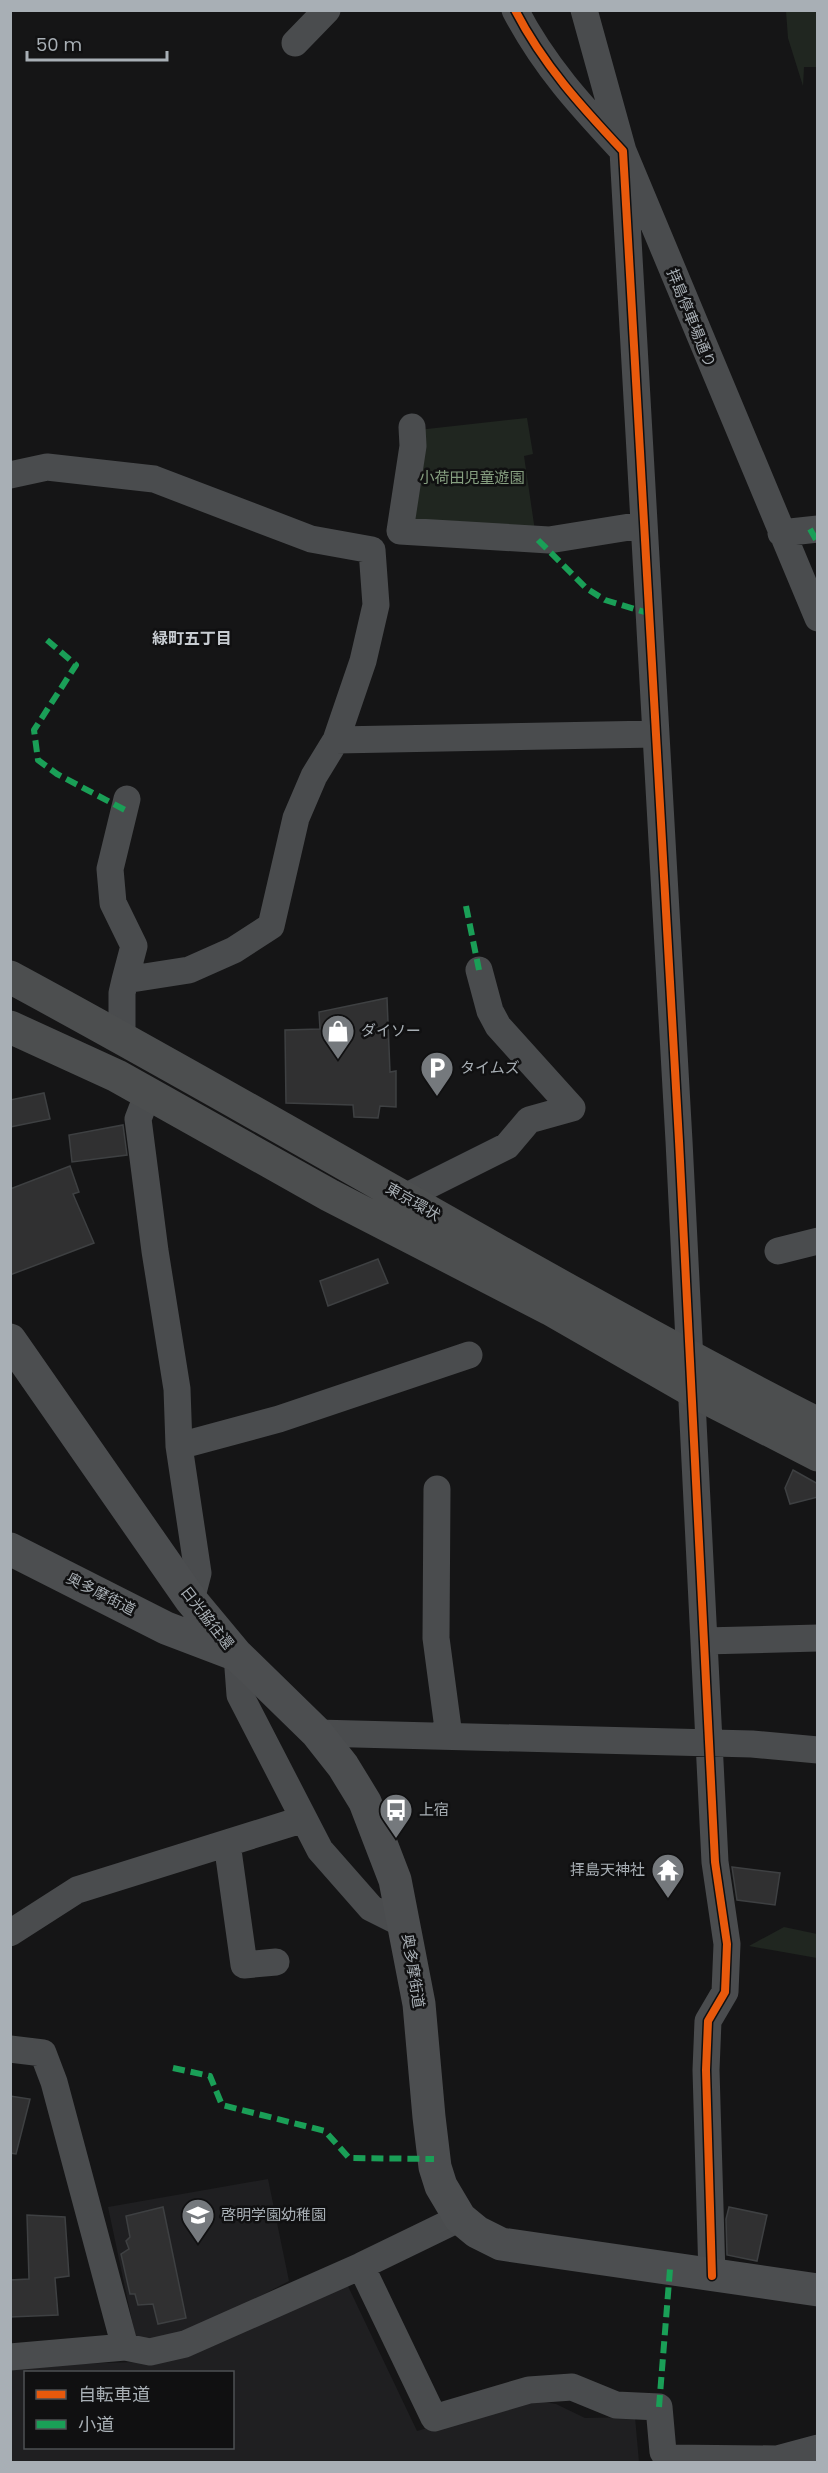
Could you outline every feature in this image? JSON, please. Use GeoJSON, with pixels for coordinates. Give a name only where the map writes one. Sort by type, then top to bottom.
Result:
{"type":"FeatureCollection","features":[{"type":"Feature","properties":{"kind":"highway","name":"東京環状"},"geometry":{"type":"LineString","coordinates":[[10,977],[122,1037],[405,1197],[818,1455]]}},
{"type":"Feature","properties":{"kind":"highway","name":"東京環状"},"geometry":{"type":"LineString","coordinates":[[10,1027],[117,1076],[330,1195],[550,1309],[690,1374],[818,1424]]}},
{"type":"Feature","properties":{"kind":"main road","name":"日光脇往還"},"geometry":{"type":"LineString","coordinates":[[10,1340],[191,1600],[237,1655]]}},
{"type":"Feature","properties":{"kind":"main road","name":"奥多摩街道"},"geometry":{"type":"LineString","coordinates":[[10,1549],[166,1628],[237,1655],[317,1733],[343,1766],[365,1802],[395,1880],[419,2004],[435,2168],[447,2199],[460,2218],[477,2232],[501,2244],[712,2276],[818,2289]]}},
{"type":"Feature","properties":{"kind":"street"},"geometry":{"type":"LineString","coordinates":[[295,43],[327,10]]}},
{"type":"Feature","properties":{"kind":"street"},"geometry":{"type":"LineString","coordinates":[[515,10],[529,38],[561,85],[623,151],[715,1862],[727,1944],[725,1992],[708,2022],[706,2070],[712,2276]]}},
{"type":"Feature","properties":{"kind":"street","name":"拝島停車場通り"},"geometry":{"type":"LineString","coordinates":[[584,10],[623,151],[818,618]]}},
{"type":"Feature","properties":{"kind":"street"},"geometry":{"type":"LineString","coordinates":[[412,427],[413,446],[400,531],[549,540],[642,525]]}},
{"type":"Feature","properties":{"kind":"street"},"geometry":{"type":"LineString","coordinates":[[10,475],[47,467],[154,479],[311,539],[372,550],[376,605],[363,661],[336,740],[314,776],[296,818],[271,926],[234,950],[189,970],[125,980]]}},
{"type":"Feature","properties":{"kind":"street"},"geometry":{"type":"LineString","coordinates":[[781,533],[818,529]]}},
{"type":"Feature","properties":{"kind":"street"},"geometry":{"type":"LineString","coordinates":[[336,740],[656,734]]}},
{"type":"Feature","properties":{"kind":"street"},"geometry":{"type":"LineString","coordinates":[[122,1037],[122,993],[134,946],[113,903],[110,869],[127,799]]}},
{"type":"Feature","properties":{"kind":"street"},"geometry":{"type":"LineString","coordinates":[[405,1197],[507,1146],[529,1120],[572,1108],[498,1026],[490,1011],[479,970]]}},
{"type":"Feature","properties":{"kind":"street"},"geometry":{"type":"LineString","coordinates":[[148,1094],[138,1119],[155,1251],[177,1389],[179,1446],[198,1574],[191,1600]]}},
{"type":"Feature","properties":{"kind":"street"},"geometry":{"type":"LineString","coordinates":[[778,1251],[818,1240]]}},
{"type":"Feature","properties":{"kind":"street"},"geometry":{"type":"LineString","coordinates":[[179,1446],[279,1419],[391,1379],[469,1355]]}},
{"type":"Feature","properties":{"kind":"street"},"geometry":{"type":"LineString","coordinates":[[437,1489],[436,1638],[449,1736]]}},
{"type":"Feature","properties":{"kind":"street"},"geometry":{"type":"LineString","coordinates":[[704,1641],[818,1638]]}},
{"type":"Feature","properties":{"kind":"street","name":"日光脇往還"},"geometry":{"type":"LineString","coordinates":[[237,1655],[240,1695],[320,1850],[371,1908],[405,1925]]}},
{"type":"Feature","properties":{"kind":"street"},"geometry":{"type":"LineString","coordinates":[[317,1733],[709,1743],[818,1750]]}},
{"type":"Feature","properties":{"kind":"street"},"geometry":{"type":"LineString","coordinates":[[10,1933],[76,1890],[304,1819]]}},
{"type":"Feature","properties":{"kind":"street"},"geometry":{"type":"LineString","coordinates":[[227,1843],[244,1965],[276,1962]]}},
{"type":"Feature","properties":{"kind":"street"},"geometry":{"type":"LineString","coordinates":[[10,2049],[43,2053],[47,2063],[125,2347]]}},
{"type":"Feature","properties":{"kind":"street"},"geometry":{"type":"LineString","coordinates":[[10,2357],[125,2347],[150,2352],[185,2344],[361,2266],[460,2218]]}},
{"type":"Feature","properties":{"kind":"street"},"geometry":{"type":"LineString","coordinates":[[361,2266],[434,2418],[529,2390],[572,2387],[616,2405],[659,2407],[663,2452],[668,2458],[777,2459],[818,2448]]}},
{"type":"Feature","properties":{"kind":"shaded area","name":"啓明学園幼稚園"},"geometry":{"type":"Polygon","coordinates":[[[268,2179],[289,2281],[187,2335],[145,2342],[135,2335],[108,2207],[268,2179]]]}},
{"type":"Feature","properties":{"kind":"shaded area"},"geometry":{"type":"Polygon","coordinates":[[[346,2282],[417,2431],[526,2399],[556,2404],[585,2418],[635,2417],[639,2462],[11,2462],[10,2366],[135,2362],[346,2282]]]}},
{"type":"Feature","properties":{"kind":"green space"},"geometry":{"type":"Polygon","coordinates":[[[786,11],[817,11],[817,67],[804,67],[803,86],[788,38],[786,11]]]}},
{"type":"Feature","properties":{"kind":"green space","name":"小荷田児童遊園"},"geometry":{"type":"Polygon","coordinates":[[[527,418],[533,454],[524,456],[535,531],[413,530],[418,430],[527,418]]]}},
{"type":"Feature","properties":{"kind":"green space"},"geometry":{"type":"Polygon","coordinates":[[[784,1927],[817,1934],[817,1958],[749,1946],[784,1927]]]}},
{"type":"Feature","properties":{"kind":"building"},"geometry":{"type":"Polygon","coordinates":[[[387,998],[390,1072],[396,1071],[396,1107],[380,1106],[378,1118],[354,1117],[353,1105],[286,1103],[285,1030],[320,1029],[319,1012],[387,998]]]}},
{"type":"Feature","properties":{"kind":"building"},"geometry":{"type":"Polygon","coordinates":[[[44,1093],[50,1119],[10,1127],[10,1100],[44,1093]]]}},
{"type":"Feature","properties":{"kind":"building"},"geometry":{"type":"Polygon","coordinates":[[[123,1125],[127,1155],[72,1162],[69,1135],[123,1125]]]}},
{"type":"Feature","properties":{"kind":"building"},"geometry":{"type":"Polygon","coordinates":[[[70,1166],[79,1192],[73,1194],[94,1243],[10,1275],[10,1189],[70,1166]]]}},
{"type":"Feature","properties":{"kind":"building"},"geometry":{"type":"Polygon","coordinates":[[[378,1259],[388,1283],[328,1306],[320,1281],[378,1259]]]}},
{"type":"Feature","properties":{"kind":"building"},"geometry":{"type":"Polygon","coordinates":[[[793,1470],[818,1484],[818,1497],[790,1504],[785,1488],[793,1470]]]}},
{"type":"Feature","properties":{"kind":"building"},"geometry":{"type":"Polygon","coordinates":[[[732,1867],[780,1873],[775,1905],[737,1900],[732,1867]]]}},
{"type":"Feature","properties":{"kind":"building"},"geometry":{"type":"Polygon","coordinates":[[[10,2096],[30,2099],[16,2154],[10,2153],[10,2096]]]}},
{"type":"Feature","properties":{"kind":"building"},"geometry":{"type":"Polygon","coordinates":[[[163,2207],[186,2318],[158,2324],[153,2304],[138,2305],[135,2294],[130,2294],[121,2254],[129,2249],[126,2241],[130,2237],[126,2216],[163,2207]]]}},
{"type":"Feature","properties":{"kind":"building"},"geometry":{"type":"Polygon","coordinates":[[[729,2207],[767,2215],[757,2261],[727,2255],[726,2219],[729,2207]]]}},
{"type":"Feature","properties":{"kind":"building"},"geometry":{"type":"Polygon","coordinates":[[[27,2215],[65,2217],[69,2276],[55,2278],[58,2315],[10,2317],[10,2280],[29,2279],[27,2215]]]}},
{"type":"Feature","properties":{"kind":"marked path"},"geometry":{"type":"LineString","coordinates":[[810,529],[818,543]]}},
{"type":"Feature","properties":{"kind":"marked path"},"geometry":{"type":"LineString","coordinates":[[538,540],[586,588],[605,600],[648,613]]}},
{"type":"Feature","properties":{"kind":"marked path"},"geometry":{"type":"LineString","coordinates":[[47,640],[76,665],[34,730],[38,760],[57,774],[125,810]]}},
{"type":"Feature","properties":{"kind":"marked path"},"geometry":{"type":"LineString","coordinates":[[466,906],[479,970]]}},
{"type":"Feature","properties":{"kind":"marked path"},"geometry":{"type":"LineString","coordinates":[[173,2068],[210,2076],[222,2105],[325,2131],[349,2158],[434,2159]]}},
{"type":"Feature","properties":{"kind":"marked path"},"geometry":{"type":"LineString","coordinates":[[659,2407],[670,2269]]}},
{"type":"Feature","properties":{"kind":"cycle path"},"geometry":{"type":"LineString","coordinates":[[515,10],[551,67],[623,151],[679,1141],[715,1862],[727,1944],[725,1992],[708,2021],[706,2070],[712,2276]]}},
{"type":"Feature","properties":{"kind":"place","name":"ダイソー"},"geometry":{"type":"Point","coordinates":[338,1060]}},
{"type":"Feature","properties":{"kind":"place","name":"タイムズ"},"geometry":{"type":"Point","coordinates":[437,1097]}},
{"type":"Feature","properties":{"kind":"place","name":"上宿"},"geometry":{"type":"Point","coordinates":[396,1839]}},
{"type":"Feature","properties":{"kind":"place","name":"拝島天神社"},"geometry":{"type":"Point","coordinates":[668,1899]}},
{"type":"Feature","properties":{"kind":"place","name":"啓明学園幼稚園"},"geometry":{"type":"Point","coordinates":[198,2244]}},
{"type":"Feature","properties":{"kind":"district","name":"緑町五丁目"},"geometry":{"type":"Point","coordinates":[192,638]}}]}
